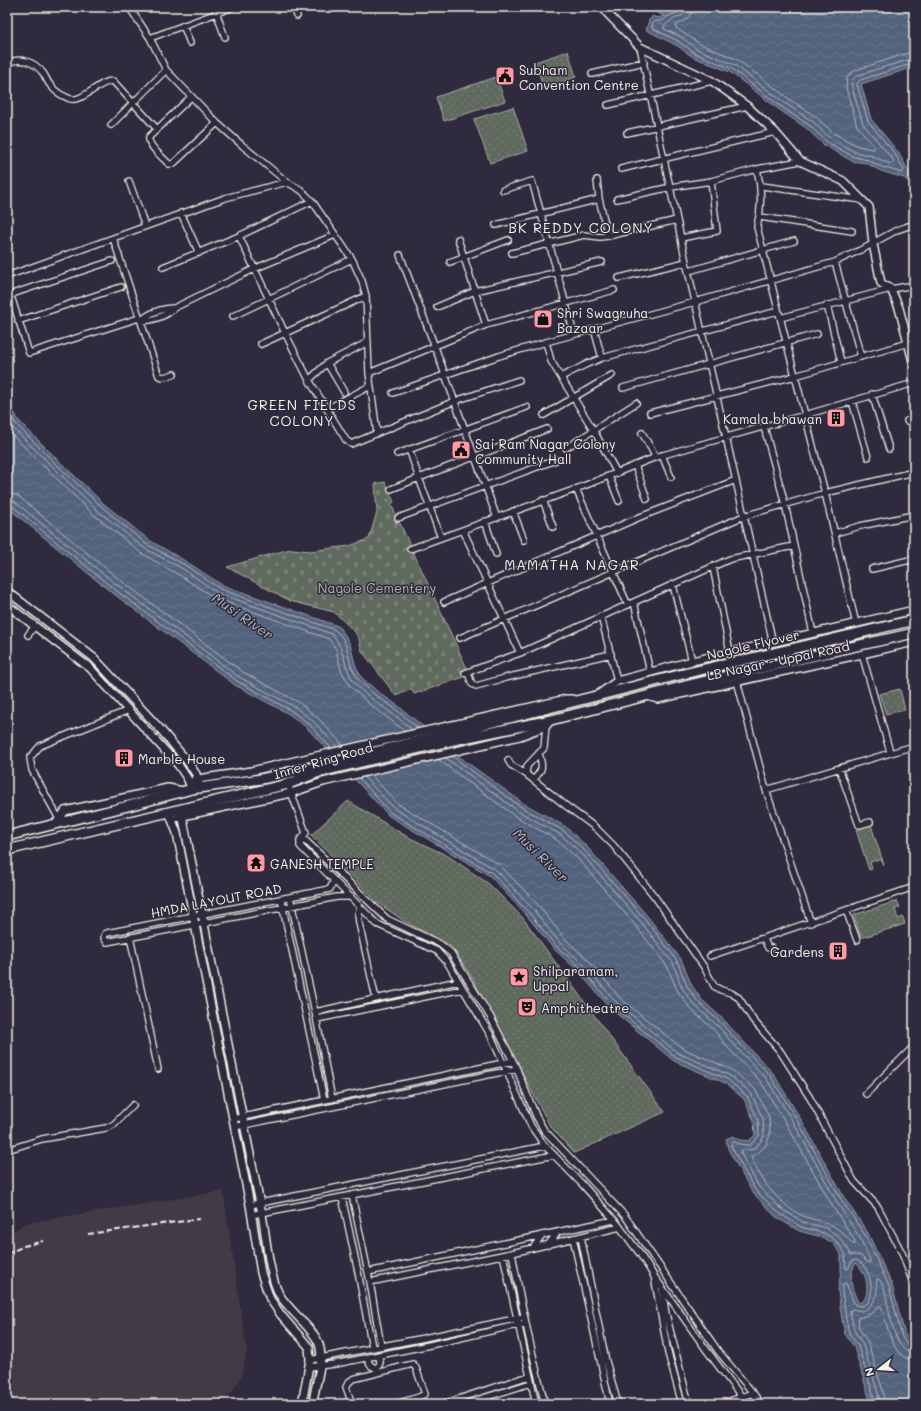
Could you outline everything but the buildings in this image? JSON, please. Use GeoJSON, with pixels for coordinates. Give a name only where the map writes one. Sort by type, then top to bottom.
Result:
{"type":"FeatureCollection","features":[{"type":"Feature","properties":{"kind":"highway","name":"Nagole Flyover"},"geometry":{"type":"LineString","coordinates":[[598,695],[914,620]]}},
{"type":"Feature","properties":{"kind":"highway","name":"Nagole Flyover"},"geometry":{"type":"LineString","coordinates":[[646,696],[914,633]]}},
{"type":"Feature","properties":{"kind":"highway","name":"Inner Ring Road"},"geometry":{"type":"LineString","coordinates":[[7,850],[290,789],[319,772],[354,764],[598,695]]}},
{"type":"Feature","properties":{"kind":"highway","name":"Inner Ring Road"},"geometry":{"type":"LineString","coordinates":[[7,836],[182,791],[195,785],[261,779],[446,737],[548,723],[646,696]]}},
{"type":"Feature","properties":{"kind":"street"},"geometry":{"type":"LineString","coordinates":[[129,7],[150,38],[166,70],[191,97],[242,146],[287,182],[301,190],[312,201],[352,259],[362,281],[366,296],[370,386],[377,433]]}},
{"type":"Feature","properties":{"kind":"street"},"geometry":{"type":"LineString","coordinates":[[150,38],[232,7]]}},
{"type":"Feature","properties":{"kind":"street"},"geometry":{"type":"LineString","coordinates":[[294,7],[296,16]]}},
{"type":"Feature","properties":{"kind":"street"},"geometry":{"type":"LineString","coordinates":[[605,10],[623,7]]}},
{"type":"Feature","properties":{"kind":"street"},"geometry":{"type":"LineString","coordinates":[[605,10],[640,47],[712,81],[747,106],[776,132],[800,160],[843,181],[869,207],[873,243],[881,283],[891,289],[899,308],[914,363]]}},
{"type":"Feature","properties":{"kind":"street"},"geometry":{"type":"LineString","coordinates":[[216,12],[225,37]]}},
{"type":"Feature","properties":{"kind":"street"},"geometry":{"type":"LineString","coordinates":[[183,25],[190,43]]}},
{"type":"Feature","properties":{"kind":"street"},"geometry":{"type":"LineString","coordinates":[[640,47],[688,271],[718,395],[752,554],[773,643]]}},
{"type":"Feature","properties":{"kind":"street"},"geometry":{"type":"LineString","coordinates":[[7,63],[20,59],[34,65],[44,74],[52,87],[70,99],[78,99],[107,82],[113,81],[134,102],[157,129]]}},
{"type":"Feature","properties":{"kind":"street"},"geometry":{"type":"LineString","coordinates":[[592,74],[644,62]]}},
{"type":"Feature","properties":{"kind":"street"},"geometry":{"type":"LineString","coordinates":[[111,125],[166,70]]}},
{"type":"Feature","properties":{"kind":"street"},"geometry":{"type":"LineString","coordinates":[[608,105],[712,81]]}},
{"type":"Feature","properties":{"kind":"street"},"geometry":{"type":"LineString","coordinates":[[191,97],[149,137],[148,141],[168,164],[171,165],[217,123]]}},
{"type":"Feature","properties":{"kind":"street"},"geometry":{"type":"LineString","coordinates":[[627,133],[747,106]]}},
{"type":"Feature","properties":{"kind":"street"},"geometry":{"type":"LineString","coordinates":[[621,169],[776,132]]}},
{"type":"Feature","properties":{"kind":"street"},"geometry":{"type":"LineString","coordinates":[[617,199],[671,187],[711,181],[800,160]]}},
{"type":"Feature","properties":{"kind":"street"},"geometry":{"type":"LineString","coordinates":[[757,169],[762,186],[760,217],[757,227],[762,251],[787,342],[835,533],[856,624]]}},
{"type":"Feature","properties":{"kind":"street"},"geometry":{"type":"LineString","coordinates":[[597,180],[599,199],[608,236]]}},
{"type":"Feature","properties":{"kind":"street"},"geometry":{"type":"LineString","coordinates":[[129,181],[145,226]]}},
{"type":"Feature","properties":{"kind":"street"},"geometry":{"type":"LineString","coordinates":[[503,190],[532,181],[564,303],[574,334]]}},
{"type":"Feature","properties":{"kind":"street"},"geometry":{"type":"LineString","coordinates":[[681,238],[717,231],[711,181]]}},
{"type":"Feature","properties":{"kind":"street"},"geometry":{"type":"LineString","coordinates":[[7,276],[225,198],[287,182]]}},
{"type":"Feature","properties":{"kind":"street"},"geometry":{"type":"LineString","coordinates":[[762,186],[862,200]]}},
{"type":"Feature","properties":{"kind":"street"},"geometry":{"type":"LineString","coordinates":[[496,225],[599,199]]}},
{"type":"Feature","properties":{"kind":"street"},"geometry":{"type":"LineString","coordinates":[[163,267],[239,236],[312,201]]}},
{"type":"Feature","properties":{"kind":"street"},"geometry":{"type":"LineString","coordinates":[[181,213],[198,253]]}},
{"type":"Feature","properties":{"kind":"street"},"geometry":{"type":"LineString","coordinates":[[760,217],[852,231]]}},
{"type":"Feature","properties":{"kind":"street"},"geometry":{"type":"LineString","coordinates":[[512,253],[584,235],[600,237],[608,236],[677,220]]}},
{"type":"Feature","properties":{"kind":"street"},"geometry":{"type":"LineString","coordinates":[[393,393],[498,356],[835,262],[897,230],[914,224]]}},
{"type":"Feature","properties":{"kind":"street"},"geometry":{"type":"LineString","coordinates":[[112,261],[15,293],[11,296],[29,353],[140,319],[169,308],[174,308],[254,268],[335,235]]}},
{"type":"Feature","properties":{"kind":"street"},"geometry":{"type":"LineString","coordinates":[[239,236],[309,380],[346,440],[351,444],[455,401],[519,380]]}},
{"type":"Feature","properties":{"kind":"street"},"geometry":{"type":"LineString","coordinates":[[113,238],[159,376],[164,377],[174,374]]}},
{"type":"Feature","properties":{"kind":"street"},"geometry":{"type":"LineString","coordinates":[[458,239],[486,325]]}},
{"type":"Feature","properties":{"kind":"street"},"geometry":{"type":"LineString","coordinates":[[450,262],[508,240]]}},
{"type":"Feature","properties":{"kind":"street"},"geometry":{"type":"LineString","coordinates":[[688,271],[794,241]]}},
{"type":"Feature","properties":{"kind":"street"},"geometry":{"type":"LineString","coordinates":[[400,255],[435,346],[497,518]]}},
{"type":"Feature","properties":{"kind":"street"},"geometry":{"type":"LineString","coordinates":[[234,316],[352,259]]}},
{"type":"Feature","properties":{"kind":"street"},"geometry":{"type":"LineString","coordinates":[[437,307],[474,291],[602,262]]}},
{"type":"Feature","properties":{"kind":"street"},"geometry":{"type":"LineString","coordinates":[[619,278],[686,262]]}},
{"type":"Feature","properties":{"kind":"street"},"geometry":{"type":"LineString","coordinates":[[835,262],[861,356]]}},
{"type":"Feature","properties":{"kind":"street"},"geometry":{"type":"LineString","coordinates":[[780,318],[891,289],[914,285]]}},
{"type":"Feature","properties":{"kind":"street"},"geometry":{"type":"LineString","coordinates":[[18,321],[121,287]]}},
{"type":"Feature","properties":{"kind":"street"},"geometry":{"type":"LineString","coordinates":[[369,373],[486,325],[614,290]]}},
{"type":"Feature","properties":{"kind":"street"},"geometry":{"type":"LineString","coordinates":[[261,344],[366,296]]}},
{"type":"Feature","properties":{"kind":"street"},"geometry":{"type":"LineString","coordinates":[[827,305],[841,362]]}},
{"type":"Feature","properties":{"kind":"street"},"geometry":{"type":"LineString","coordinates":[[561,377],[602,358],[778,311]]}},
{"type":"Feature","properties":{"kind":"street"},"geometry":{"type":"LineString","coordinates":[[594,330],[602,358]]}},
{"type":"Feature","properties":{"kind":"street"},"geometry":{"type":"LineString","coordinates":[[624,388],[817,334]]}},
{"type":"Feature","properties":{"kind":"street"},"geometry":{"type":"LineString","coordinates":[[309,380],[328,363],[368,342]]}},
{"type":"Feature","properties":{"kind":"street"},"geometry":{"type":"LineString","coordinates":[[546,342],[551,360],[594,431],[616,473]]}},
{"type":"Feature","properties":{"kind":"street"},"geometry":{"type":"LineString","coordinates":[[650,413],[795,376],[908,343]]}},
{"type":"Feature","properties":{"kind":"street"},"geometry":{"type":"LineString","coordinates":[[328,363],[344,392]]}},
{"type":"Feature","properties":{"kind":"street"},"geometry":{"type":"LineString","coordinates":[[544,415],[612,375]]}},
{"type":"Feature","properties":{"kind":"street"},"geometry":{"type":"LineString","coordinates":[[410,549],[576,489],[659,456],[764,427],[914,382]]}},
{"type":"Feature","properties":{"kind":"street"},"geometry":{"type":"LineString","coordinates":[[327,409],[370,386]]}},
{"type":"Feature","properties":{"kind":"street"},"geometry":{"type":"LineString","coordinates":[[872,394],[889,449]]}},
{"type":"Feature","properties":{"kind":"street"},"geometry":{"type":"LineString","coordinates":[[852,401],[868,457]]}},
{"type":"Feature","properties":{"kind":"street"},"geometry":{"type":"LineString","coordinates":[[566,448],[636,403]]}},
{"type":"Feature","properties":{"kind":"street"},"geometry":{"type":"LineString","coordinates":[[397,454],[527,407]]}},
{"type":"Feature","properties":{"kind":"street"},"geometry":{"type":"LineString","coordinates":[[907,421],[914,420]]}},
{"type":"Feature","properties":{"kind":"street"},"geometry":{"type":"LineString","coordinates":[[764,427],[785,504],[813,633]]}},
{"type":"Feature","properties":{"kind":"street"},"geometry":{"type":"LineString","coordinates":[[391,489],[547,429]]}},
{"type":"Feature","properties":{"kind":"street"},"geometry":{"type":"LineString","coordinates":[[642,433],[659,456],[671,477]]}},
{"type":"Feature","properties":{"kind":"street"},"geometry":{"type":"LineString","coordinates":[[409,449],[440,538]]}},
{"type":"Feature","properties":{"kind":"street"},"geometry":{"type":"LineString","coordinates":[[398,518],[556,460]]}},
{"type":"Feature","properties":{"kind":"street"},"geometry":{"type":"LineString","coordinates":[[635,466],[647,499]]}},
{"type":"Feature","properties":{"kind":"street"},"geometry":{"type":"LineString","coordinates":[[460,638],[744,516],[825,493],[914,472]]}},
{"type":"Feature","properties":{"kind":"street"},"geometry":{"type":"LineString","coordinates":[[609,476],[619,501]]}},
{"type":"Feature","properties":{"kind":"street"},"geometry":{"type":"LineString","coordinates":[[444,602],[596,536],[736,480]]}},
{"type":"Feature","properties":{"kind":"street"},"geometry":{"type":"LineString","coordinates":[[576,489],[628,605]]}},
{"type":"Feature","properties":{"kind":"street"},"geometry":{"type":"LineString","coordinates":[[543,500],[553,526]]}},
{"type":"Feature","properties":{"kind":"street"},"geometry":{"type":"LineString","coordinates":[[513,511],[524,540]]}},
{"type":"Feature","properties":{"kind":"street"},"geometry":{"type":"LineString","coordinates":[[835,533],[860,526],[914,515]]}},
{"type":"Feature","properties":{"kind":"street"},"geometry":{"type":"LineString","coordinates":[[485,521],[496,554]]}},
{"type":"Feature","properties":{"kind":"street"},"geometry":{"type":"LineString","coordinates":[[463,530],[520,653]]}},
{"type":"Feature","properties":{"kind":"street"},"geometry":{"type":"LineString","coordinates":[[611,654],[476,686],[472,684],[467,673],[520,653],[730,560],[794,546]]}},
{"type":"Feature","properties":{"kind":"street"},"geometry":{"type":"LineString","coordinates":[[872,569],[914,559]]}},
{"type":"Feature","properties":{"kind":"street"},"geometry":{"type":"LineString","coordinates":[[713,567],[730,652]]}},
{"type":"Feature","properties":{"kind":"street"},"geometry":{"type":"LineString","coordinates":[[673,585],[692,661]]}},
{"type":"Feature","properties":{"kind":"street"},"geometry":{"type":"LineString","coordinates":[[7,591],[94,658],[161,730],[187,762],[195,785]]}},
{"type":"Feature","properties":{"kind":"street"},"geometry":{"type":"LineString","coordinates":[[634,602],[650,672]]}},
{"type":"Feature","properties":{"kind":"street"},"geometry":{"type":"LineString","coordinates":[[7,605],[90,668],[195,785]]}},
{"type":"Feature","properties":{"kind":"street","name":"LB Nagar - Uppal Road"},"geometry":{"type":"LineString","coordinates":[[598,695],[617,681],[650,672],[914,610]]}},
{"type":"Feature","properties":{"kind":"street"},"geometry":{"type":"LineString","coordinates":[[896,614],[904,644]]}},
{"type":"Feature","properties":{"kind":"street"},"geometry":{"type":"LineString","coordinates":[[602,616],[617,681]]}},
{"type":"Feature","properties":{"kind":"street"},"geometry":{"type":"LineString","coordinates":[[28,635],[35,626]]}},
{"type":"Feature","properties":{"kind":"street","name":"LB Nagar - Uppal Road"},"geometry":{"type":"LineString","coordinates":[[646,696],[658,699],[914,642]]}},
{"type":"Feature","properties":{"kind":"street"},"geometry":{"type":"LineString","coordinates":[[862,654],[890,752]]}},
{"type":"Feature","properties":{"kind":"street"},"geometry":{"type":"LineString","coordinates":[[737,681],[766,790],[811,922]]}},
{"type":"Feature","properties":{"kind":"street"},"geometry":{"type":"LineString","coordinates":[[195,785],[484,717],[566,699],[581,700]]}},
{"type":"Feature","properties":{"kind":"street"},"geometry":{"type":"LineString","coordinates":[[58,822],[32,770],[30,758],[40,746],[129,710]]}},
{"type":"Feature","properties":{"kind":"street"},"geometry":{"type":"LineString","coordinates":[[548,723],[520,736],[290,789],[306,833],[300,840],[300,846],[377,924],[437,951],[447,962],[490,1036],[531,1126],[545,1146],[620,1227],[705,1348],[742,1397],[745,1404],[755,1395]]}},
{"type":"Feature","properties":{"kind":"street"},"geometry":{"type":"LineString","coordinates":[[526,774],[527,766],[544,748],[548,723]]}},
{"type":"Feature","properties":{"kind":"street"},"geometry":{"type":"LineString","coordinates":[[766,790],[914,746]]}},
{"type":"Feature","properties":{"kind":"street"},"geometry":{"type":"LineString","coordinates":[[533,780],[540,773],[542,765],[539,754]]}},
{"type":"Feature","properties":{"kind":"street"},"geometry":{"type":"LineString","coordinates":[[508,760],[511,765],[526,774],[596,828],[614,846],[655,897],[704,967],[714,986],[739,998],[753,1020],[780,1051],[810,1098],[854,1181],[878,1207],[902,1252],[914,1286]]}},
{"type":"Feature","properties":{"kind":"street"},"geometry":{"type":"LineString","coordinates":[[839,768],[859,825],[870,822]]}},
{"type":"Feature","properties":{"kind":"street"},"geometry":{"type":"LineString","coordinates":[[182,813],[243,1125],[262,1214],[272,1272],[283,1300],[313,1334],[319,1344],[320,1362],[313,1404]]}},
{"type":"Feature","properties":{"kind":"street"},"geometry":{"type":"LineString","coordinates":[[171,815],[195,925],[250,1206],[261,1273],[270,1298],[281,1315],[309,1347],[310,1363],[302,1404]]}},
{"type":"Feature","properties":{"kind":"street"},"geometry":{"type":"LineString","coordinates":[[300,840],[306,840],[387,919],[440,944],[451,953],[491,1018],[517,1069],[536,1116],[544,1130],[625,1216],[718,1351],[761,1404]]}},
{"type":"Feature","properties":{"kind":"street","name":"HMDA LAYOUT ROAD"},"geometry":{"type":"LineString","coordinates":[[130,937],[107,942],[104,938],[105,934],[128,929],[330,889],[334,880]]}},
{"type":"Feature","properties":{"kind":"street"},"geometry":{"type":"LineString","coordinates":[[710,956],[811,922],[823,921],[846,910],[914,887]]}},
{"type":"Feature","properties":{"kind":"street"},"geometry":{"type":"LineString","coordinates":[[290,897],[314,1005],[332,1099]]}},
{"type":"Feature","properties":{"kind":"street"},"geometry":{"type":"LineString","coordinates":[[130,937],[337,897],[350,897]]}},
{"type":"Feature","properties":{"kind":"street"},"geometry":{"type":"LineString","coordinates":[[281,899],[324,1100]]}},
{"type":"Feature","properties":{"kind":"street"},"geometry":{"type":"LineString","coordinates":[[360,907],[358,914],[359,923],[376,999]]}},
{"type":"Feature","properties":{"kind":"street"},"geometry":{"type":"LineString","coordinates":[[846,910],[857,940]]}},
{"type":"Feature","properties":{"kind":"street"},"geometry":{"type":"LineString","coordinates":[[387,919],[388,930]]}},
{"type":"Feature","properties":{"kind":"street"},"geometry":{"type":"LineString","coordinates":[[128,929],[158,1069]]}},
{"type":"Feature","properties":{"kind":"street"},"geometry":{"type":"LineString","coordinates":[[764,939],[768,948],[771,948]]}},
{"type":"Feature","properties":{"kind":"street"},"geometry":{"type":"LineString","coordinates":[[315,1012],[458,981]]}},
{"type":"Feature","properties":{"kind":"street"},"geometry":{"type":"LineString","coordinates":[[435,986],[436,995]]}},
{"type":"Feature","properties":{"kind":"street"},"geometry":{"type":"LineString","coordinates":[[317,1020],[464,989]]}},
{"type":"Feature","properties":{"kind":"street"},"geometry":{"type":"LineString","coordinates":[[305,1007],[314,1005]]}},
{"type":"Feature","properties":{"kind":"street"},"geometry":{"type":"LineString","coordinates":[[866,1094],[914,1046]]}},
{"type":"Feature","properties":{"kind":"street"},"geometry":{"type":"LineString","coordinates":[[233,1119],[513,1061]]}},
{"type":"Feature","properties":{"kind":"street"},"geometry":{"type":"LineString","coordinates":[[234,1127],[517,1069]]}},
{"type":"Feature","properties":{"kind":"street"},"geometry":{"type":"LineString","coordinates":[[7,1150],[42,1139],[106,1128],[113,1125],[133,1105]]}},
{"type":"Feature","properties":{"kind":"street"},"geometry":{"type":"LineString","coordinates":[[250,1206],[545,1146]]}},
{"type":"Feature","properties":{"kind":"street"},"geometry":{"type":"LineString","coordinates":[[251,1215],[554,1154]]}},
{"type":"Feature","properties":{"kind":"street"},"geometry":{"type":"LineString","coordinates":[[352,1195],[370,1282],[381,1346]]}},
{"type":"Feature","properties":{"kind":"street"},"geometry":{"type":"LineString","coordinates":[[342,1197],[372,1347]]}},
{"type":"Feature","properties":{"kind":"street"},"geometry":{"type":"LineString","coordinates":[[368,1272],[614,1220]]}},
{"type":"Feature","properties":{"kind":"street"},"geometry":{"type":"LineString","coordinates":[[370,1282],[503,1255],[620,1227]]}},
{"type":"Feature","properties":{"kind":"street"},"geometry":{"type":"LineString","coordinates":[[567,1230],[578,1238],[606,1361],[618,1404]]}},
{"type":"Feature","properties":{"kind":"street"},"geometry":{"type":"LineString","coordinates":[[548,1245],[558,1232]]}},
{"type":"Feature","properties":{"kind":"street"},"geometry":{"type":"LineString","coordinates":[[533,1248],[542,1235]]}},
{"type":"Feature","properties":{"kind":"street"},"geometry":{"type":"LineString","coordinates":[[578,1238],[610,1404]]}},
{"type":"Feature","properties":{"kind":"street"},"geometry":{"type":"LineString","coordinates":[[512,1253],[524,1317],[545,1404]]}},
{"type":"Feature","properties":{"kind":"street"},"geometry":{"type":"LineString","coordinates":[[503,1255],[536,1404]]}},
{"type":"Feature","properties":{"kind":"street"},"geometry":{"type":"LineString","coordinates":[[654,1276],[668,1353],[682,1404]]}},
{"type":"Feature","properties":{"kind":"street"},"geometry":{"type":"LineString","coordinates":[[662,1285],[666,1314],[689,1404]]}},
{"type":"Feature","properties":{"kind":"street"},"geometry":{"type":"LineString","coordinates":[[320,1362],[335,1364],[368,1358],[518,1322],[524,1317]]}},
{"type":"Feature","properties":{"kind":"street"},"geometry":{"type":"LineString","coordinates":[[310,1363],[320,1362],[372,1347],[518,1322],[526,1323]]}},
{"type":"Feature","properties":{"kind":"street"},"geometry":{"type":"LineString","coordinates":[[378,1355],[380,1363],[378,1371]]}},
{"type":"Feature","properties":{"kind":"street"},"geometry":{"type":"LineString","coordinates":[[368,1358],[370,1365],[378,1371]]}},
{"type":"Feature","properties":{"kind":"street"},"geometry":{"type":"LineString","coordinates":[[352,1404],[346,1387],[353,1379],[378,1371],[413,1364],[416,1368],[425,1394],[419,1398],[396,1404]]}},
{"type":"Feature","properties":{"kind":"street"},"geometry":{"type":"LineString","coordinates":[[443,1404],[529,1376]]}},
{"type":"Feature","properties":{"kind":"street"},"geometry":{"type":"LineString","coordinates":[[464,1404],[531,1383]]}},
{"type":"Feature","properties":{"kind":"street"},"geometry":{"type":"LineString","coordinates":[[721,1404],[742,1397],[755,1395]]}},
{"type":"Feature","properties":{"kind":"shaded area"},"geometry":{"type":"Polygon","coordinates":[[[223,1191],[247,1351],[241,1377],[230,1395],[217,1404],[7,1404],[7,1235],[26,1223],[223,1191]]]}},
{"type":"Feature","properties":{"kind":"green space"},"geometry":{"type":"Polygon","coordinates":[[[568,51],[576,77],[544,88],[535,62],[568,51]]]}},
{"type":"Feature","properties":{"kind":"green space"},"geometry":{"type":"Polygon","coordinates":[[[496,77],[505,101],[444,121],[436,97],[496,77]]]}},
{"type":"Feature","properties":{"kind":"green space"},"geometry":{"type":"Polygon","coordinates":[[[513,107],[528,151],[490,163],[474,119],[513,107]]]}},
{"type":"Feature","properties":{"kind":"green space","name":"Nagole Cementery"},"geometry":{"type":"Polygon","coordinates":[[[385,482],[394,502],[391,504],[470,675],[414,694],[412,689],[396,696],[362,651],[359,639],[355,632],[334,612],[290,601],[227,567],[286,550],[292,549],[310,551],[349,546],[369,539],[377,512],[375,484],[385,482]]]}},
{"type":"Feature","properties":{"kind":"green space"},"geometry":{"type":"Polygon","coordinates":[[[900,689],[905,710],[886,714],[879,694],[900,689]]]}},
{"type":"Feature","properties":{"kind":"green space","name":"Shilparamam, Uppal"},"geometry":{"type":"Polygon","coordinates":[[[348,801],[406,836],[448,856],[489,884],[523,918],[665,1112],[574,1153],[550,1126],[473,979],[452,947],[404,921],[378,903],[311,835],[348,801]]]}},
{"type":"Feature","properties":{"kind":"green space"},"geometry":{"type":"Polygon","coordinates":[[[871,825],[884,865],[883,866],[881,859],[870,862],[872,869],[869,870],[856,830],[871,825]]]}},
{"type":"Feature","properties":{"kind":"green space"},"geometry":{"type":"Polygon","coordinates":[[[897,901],[900,907],[895,909],[898,919],[903,917],[905,924],[861,938],[854,915],[897,901]]]}},
{"type":"Feature","properties":{"kind":"water"},"geometry":{"type":"Polygon","coordinates":[[[659,7],[669,7],[668,12],[682,7],[914,7],[914,67],[861,84],[871,119],[898,152],[912,177],[914,177],[914,186],[904,178],[881,171],[866,163],[852,161],[824,145],[806,128],[730,72],[693,57],[676,45],[646,30],[649,20],[653,16],[656,18],[665,16],[658,13],[659,7]]]}},
{"type":"Feature","properties":{"kind":"water","name":"Musi River"},"geometry":{"type":"Polygon","coordinates":[[[7,400],[19,421],[59,461],[103,503],[149,540],[187,562],[222,585],[338,626],[350,644],[355,664],[361,677],[461,758],[523,803],[566,827],[588,848],[648,917],[681,959],[691,984],[701,999],[725,1021],[773,1073],[803,1123],[845,1199],[868,1233],[892,1285],[905,1335],[914,1347],[914,1404],[871,1404],[854,1347],[845,1334],[842,1320],[838,1291],[841,1271],[841,1254],[833,1243],[822,1237],[799,1231],[776,1217],[752,1192],[728,1149],[726,1139],[733,1136],[740,1140],[749,1141],[755,1135],[754,1121],[744,1099],[725,1083],[674,1061],[611,1009],[577,970],[553,948],[527,916],[490,876],[389,816],[306,727],[289,714],[235,685],[106,588],[7,507],[7,400]],[[856,1263],[853,1268],[851,1283],[858,1302],[860,1303],[865,1299],[867,1285],[865,1276],[856,1263]]]}},
{"type":"Feature","properties":{"kind":"railway"},"geometry":{"type":"LineString","coordinates":[[88,1234],[199,1219]]}},
{"type":"Feature","properties":{"kind":"railway"},"geometry":{"type":"LineString","coordinates":[[7,1254],[24,1246],[43,1241]]}},
{"type":"Feature","properties":{"kind":"place","name":"Subham Convention Centre"},"geometry":{"type":"Point","coordinates":[505,76]}},
{"type":"Feature","properties":{"kind":"place","name":"Shri Swagruha Bazaar"},"geometry":{"type":"Point","coordinates":[543,319]}},
{"type":"Feature","properties":{"kind":"place","name":"Kamala bhawan"},"geometry":{"type":"Point","coordinates":[836,418]}},
{"type":"Feature","properties":{"kind":"place","name":"Sai Ram Nagar Colony Community Hall"},"geometry":{"type":"Point","coordinates":[461,450]}},
{"type":"Feature","properties":{"kind":"place","name":"Marble House"},"geometry":{"type":"Point","coordinates":[124,758]}},
{"type":"Feature","properties":{"kind":"place","name":"GANESH TEMPLE"},"geometry":{"type":"Point","coordinates":[256,863]}},
{"type":"Feature","properties":{"kind":"place","name":"Gardens"},"geometry":{"type":"Point","coordinates":[838,951]}},
{"type":"Feature","properties":{"kind":"place","name":"Shilparamam, Uppal"},"geometry":{"type":"Point","coordinates":[519,977]}},
{"type":"Feature","properties":{"kind":"place","name":"Amphitheatre"},"geometry":{"type":"Point","coordinates":[527,1007]}},
{"type":"Feature","properties":{"kind":"district","name":"BK REDDY COLONY"},"geometry":{"type":"Point","coordinates":[581,227]}},
{"type":"Feature","properties":{"kind":"district","name":"GREEN FIELDS COLONY"},"geometry":{"type":"Point","coordinates":[302,412]}},
{"type":"Feature","properties":{"kind":"district","name":"MAMATHA NAGAR"},"geometry":{"type":"Point","coordinates":[572,564]}}]}
